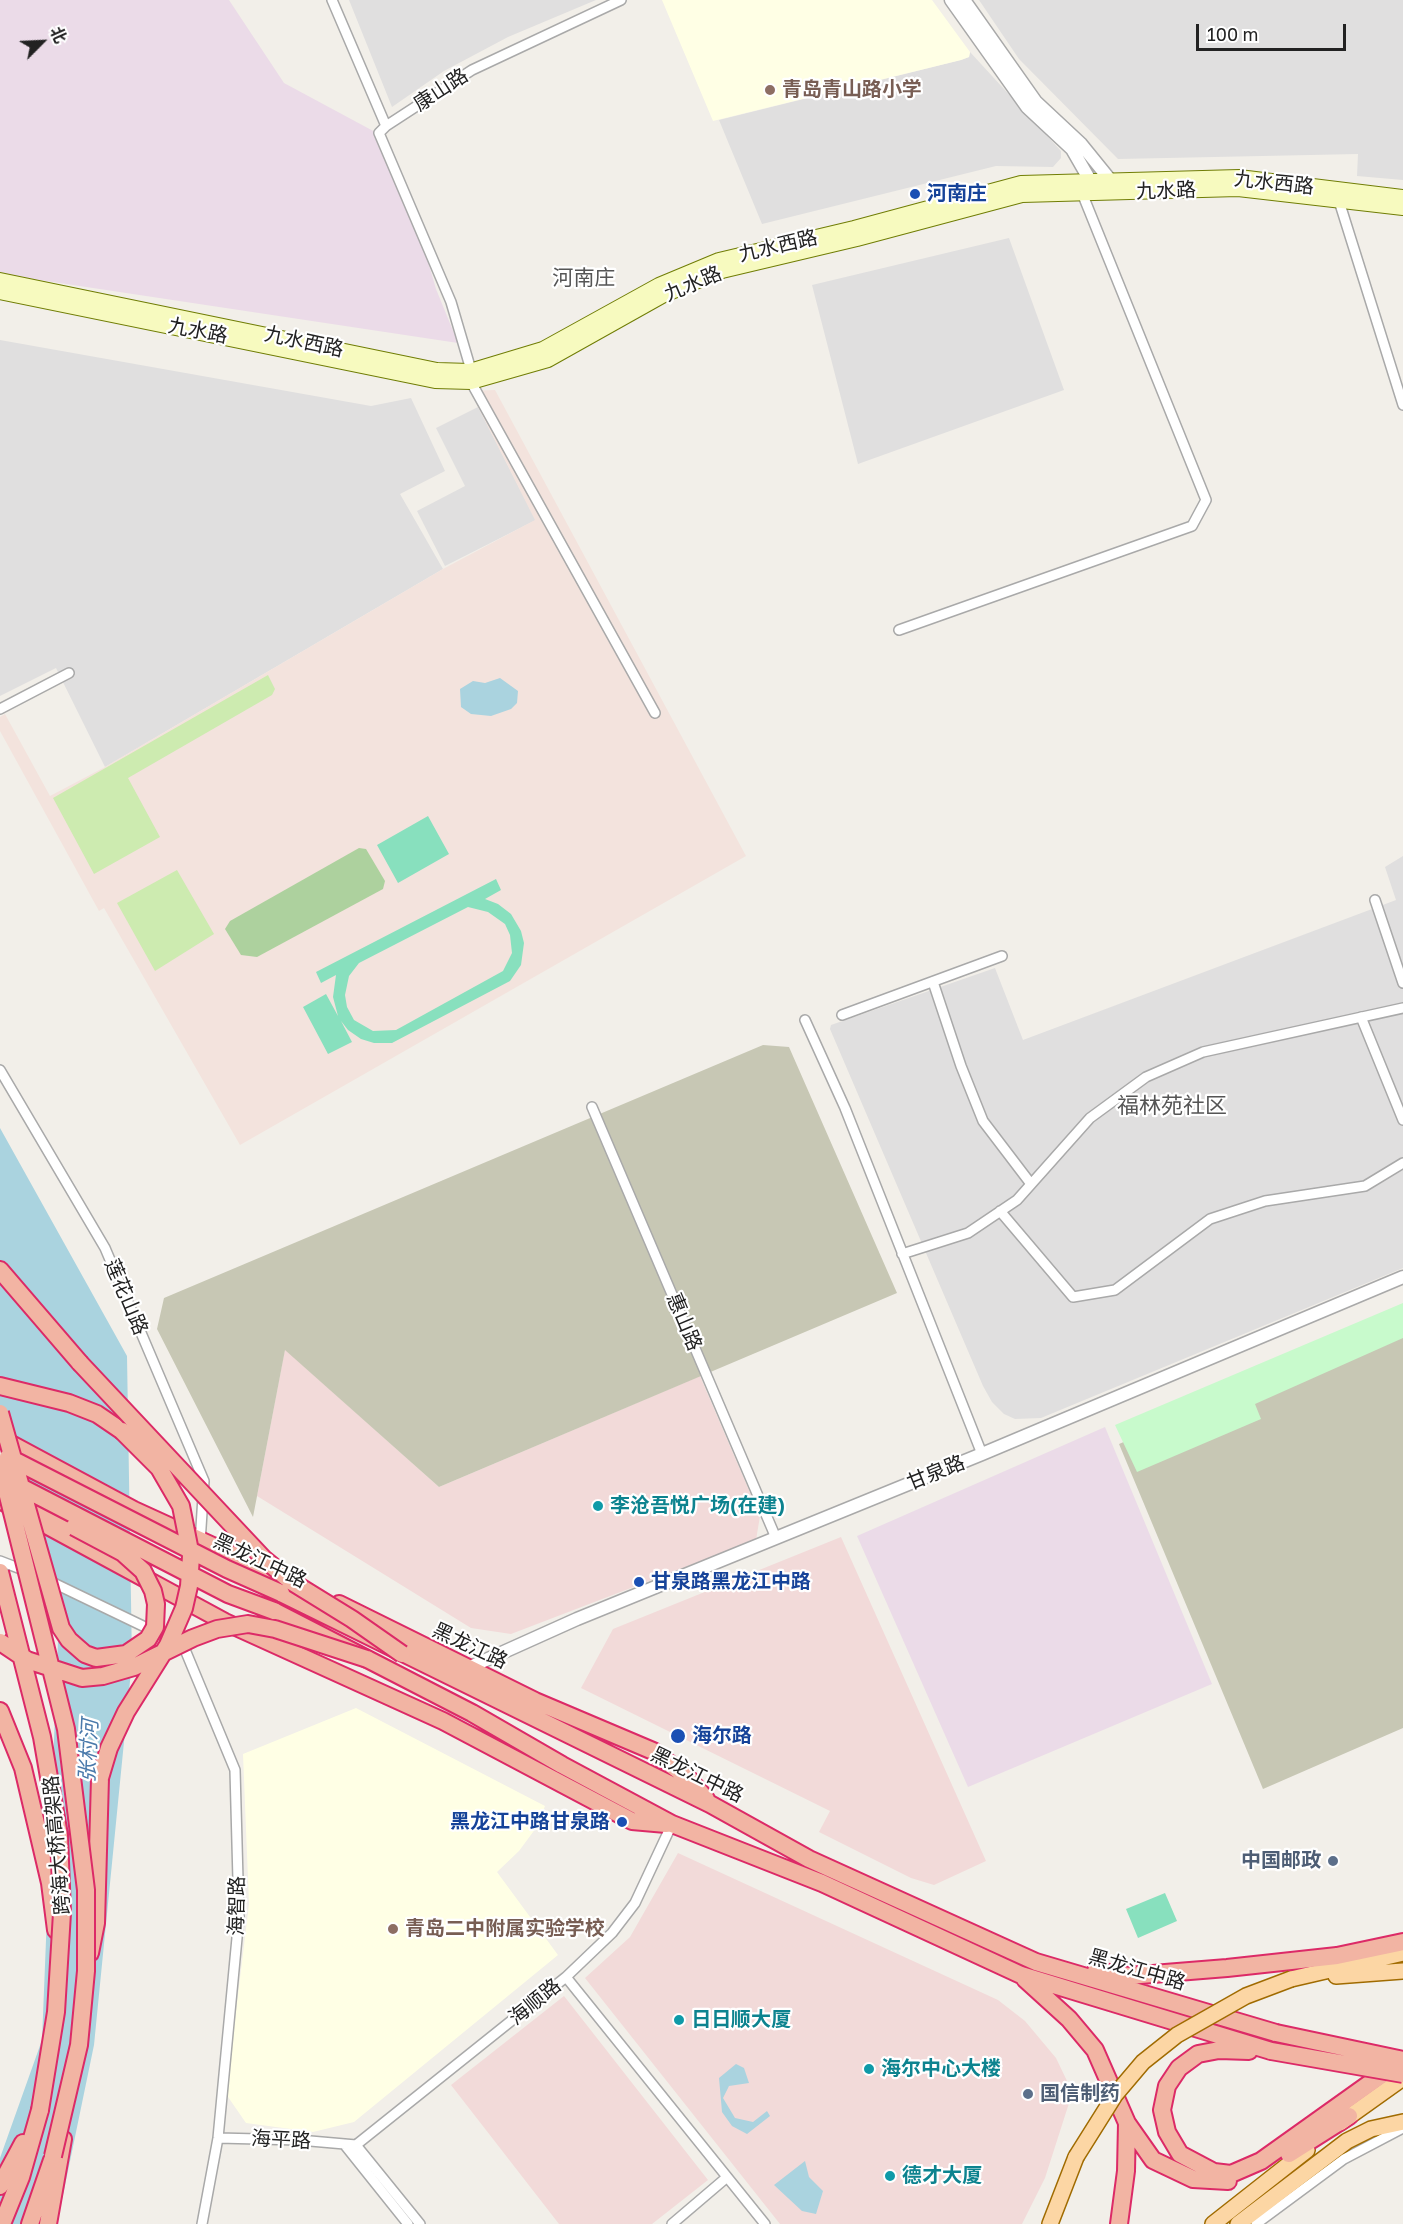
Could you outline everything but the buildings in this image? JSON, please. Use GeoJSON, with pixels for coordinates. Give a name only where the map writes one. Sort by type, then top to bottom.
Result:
{"type":"FeatureCollection","features":[{"type":"Feature","properties":{"kind":"highway"},"geometry":{"type":"LineString","coordinates":[[0,1270],[49,1330],[264,1559],[292,1582],[352,1619],[402,1654]]}},
{"type":"Feature","properties":{"kind":"highway"},"geometry":{"type":"LineString","coordinates":[[0,1386],[69,1403],[97,1414],[122,1431],[159,1468],[169,1484],[181,1506],[191,1556],[189,1586],[184,1608],[168,1645],[126,1712],[109,1748],[100,1778],[96,1923],[86,1971]]}},
{"type":"Feature","properties":{"kind":"highway"},"geometry":{"type":"LineString","coordinates":[[0,1413],[22,1488],[25,1499],[28,1509],[47,1582],[61,1628],[69,1640],[85,1654],[107,1658],[126,1654],[148,1639],[155,1627],[156,1604],[143,1571],[123,1553],[74,1527],[28,1499],[18,1493],[0,1479]]}},
{"type":"Feature","properties":{"kind":"highway","name":"黑龙江中路"},"geometry":{"type":"LineString","coordinates":[[0,1437],[134,1510],[200,1541]]}},
{"type":"Feature","properties":{"kind":"highway","name":"黑龙江中路"},"geometry":{"type":"LineString","coordinates":[[0,1453],[227,1569],[281,1593],[710,1804],[809,1858],[1036,1962],[1276,2033],[1403,2060]]}},
{"type":"Feature","properties":{"kind":"highway","name":"跨海大桥高架路"},"geometry":{"type":"LineString","coordinates":[[0,1464],[66,1729],[86,1890],[86,1971],[79,2045],[53,2156],[30,2224]]}},
{"type":"Feature","properties":{"kind":"highway","name":"黑龙江中路"},"geometry":{"type":"LineString","coordinates":[[0,1479],[228,1594],[274,1611],[472,1713],[672,1824],[822,1883],[1021,1975],[1271,2051],[1403,2076]]}},
{"type":"Feature","properties":{"kind":"highway","name":"黑龙江中路"},"geometry":{"type":"LineString","coordinates":[[0,1500],[178,1597],[349,1680],[443,1721],[632,1821],[672,1824]]}},
{"type":"Feature","properties":{"kind":"highway","name":"黑龙江路"},"geometry":{"type":"LineString","coordinates":[[200,1541],[325,1596],[468,1668],[595,1728],[652,1751],[688,1778],[710,1804]]}},
{"type":"Feature","properties":{"kind":"highway","name":"跨海大桥高架路"},"geometry":{"type":"LineString","coordinates":[[0,1572],[42,1737],[59,1835],[62,1913],[56,2012],[40,2110],[21,2177],[2,2224]]}},
{"type":"Feature","properties":{"kind":"highway"},"geometry":{"type":"LineString","coordinates":[[0,1642],[27,1660],[82,1678],[102,1677],[134,1667],[193,1638],[217,1629],[248,1624],[275,1629],[367,1659]]}},
{"type":"Feature","properties":{"kind":"highway"},"geometry":{"type":"LineString","coordinates":[[0,1711],[23,1768],[41,1844],[55,1917],[58,1974]]}},
{"type":"Feature","properties":{"kind":"highway"},"geometry":{"type":"LineString","coordinates":[[1036,1962],[1128,1976],[1337,1956],[1403,1942]]}},
{"type":"Feature","properties":{"kind":"highway"},"geometry":{"type":"LineString","coordinates":[[1021,1975],[1069,2019],[1095,2050],[1126,2123],[1153,2160],[1193,2179],[1210,2182],[1231,2181],[1264,2170],[1349,2116]]}},
{"type":"Feature","properties":{"kind":"highway"},"geometry":{"type":"LineString","coordinates":[[48,2224],[79,2045]]}},
{"type":"Feature","properties":{"kind":"highway"},"geometry":{"type":"LineString","coordinates":[[1271,2051],[1220,2050],[1198,2054],[1179,2068],[1167,2086],[1162,2110],[1167,2132],[1180,2154],[1214,2172],[1231,2174],[1261,2161],[1403,2060]]}},
{"type":"Feature","properties":{"kind":"highway"},"geometry":{"type":"LineString","coordinates":[[0,2186],[40,2110]]}},
{"type":"Feature","properties":{"kind":"highway"},"geometry":{"type":"LineString","coordinates":[[1119,2224],[1126,2171],[1126,2123]]}},
{"type":"Feature","properties":{"kind":"main road","name":"九水西路"},"geometry":{"type":"LineString","coordinates":[[0,280],[471,376],[543,349],[659,285],[719,260],[1021,183],[1094,187],[1239,177],[1403,197]]}},
{"type":"Feature","properties":{"kind":"main road","name":"九水路"},"geometry":{"type":"LineString","coordinates":[[1111,186],[1238,189],[1403,208]]}},
{"type":"Feature","properties":{"kind":"main road","name":"九水路"},"geometry":{"type":"LineString","coordinates":[[0,292],[435,381],[548,360],[664,296],[722,271],[857,239],[1022,195],[1082,193],[1094,187]]}},
{"type":"Feature","properties":{"kind":"main road"},"geometry":{"type":"LineString","coordinates":[[1050,2224],[1076,2157],[1115,2095],[1143,2062],[1177,2035],[1246,1996],[1291,1979],[1403,1953]]}},
{"type":"Feature","properties":{"kind":"main road"},"geometry":{"type":"LineString","coordinates":[[1291,1979],[1403,1971]]}},
{"type":"Feature","properties":{"kind":"main road"},"geometry":{"type":"LineString","coordinates":[[1213,2224],[1403,2076]]}},
{"type":"Feature","properties":{"kind":"main road"},"geometry":{"type":"LineString","coordinates":[[1238,2224],[1347,2141],[1371,2129],[1403,2121]]}},
{"type":"Feature","properties":{"kind":"street"},"geometry":{"type":"LineString","coordinates":[[332,0],[386,126],[379,133],[451,302],[471,376],[655,713]]}},
{"type":"Feature","properties":{"kind":"street","name":"康山路"},"geometry":{"type":"LineString","coordinates":[[386,126],[472,70],[621,0]]}},
{"type":"Feature","properties":{"kind":"street"},"geometry":{"type":"LineString","coordinates":[[951,0],[1027,107],[1072,149],[1094,187]]}},
{"type":"Feature","properties":{"kind":"street"},"geometry":{"type":"LineString","coordinates":[[964,0],[1036,102],[1080,144],[1111,186]]}},
{"type":"Feature","properties":{"kind":"street"},"geometry":{"type":"LineString","coordinates":[[899,630],[1192,526],[1206,500],[1082,193]]}},
{"type":"Feature","properties":{"kind":"street"},"geometry":{"type":"LineString","coordinates":[[1339,201],[1403,405]]}},
{"type":"Feature","properties":{"kind":"street"},"geometry":{"type":"LineString","coordinates":[[0,709],[69,673]]}},
{"type":"Feature","properties":{"kind":"street"},"geometry":{"type":"LineString","coordinates":[[1375,900],[1403,983]]}},
{"type":"Feature","properties":{"kind":"street"},"geometry":{"type":"LineString","coordinates":[[842,1015],[1002,956]]}},
{"type":"Feature","properties":{"kind":"street"},"geometry":{"type":"LineString","coordinates":[[933,982],[961,1066],[983,1121],[1031,1184]]}},
{"type":"Feature","properties":{"kind":"street"},"geometry":{"type":"LineString","coordinates":[[902,1254],[968,1233],[1017,1200],[1090,1118],[1146,1077],[1203,1052],[1403,1008]]}},
{"type":"Feature","properties":{"kind":"street"},"geometry":{"type":"LineString","coordinates":[[1361,1017],[1403,1120]]}},
{"type":"Feature","properties":{"kind":"street"},"geometry":{"type":"LineString","coordinates":[[805,1020],[844,1108],[982,1454]]}},
{"type":"Feature","properties":{"kind":"street","name":"莲花山路"},"geometry":{"type":"LineString","coordinates":[[0,1070],[105,1248],[204,1481],[200,1541],[178,1597]]}},
{"type":"Feature","properties":{"kind":"street","name":"惠山路"},"geometry":{"type":"LineString","coordinates":[[592,1107],[776,1538]]}},
{"type":"Feature","properties":{"kind":"street"},"geometry":{"type":"LineString","coordinates":[[1000,1211],[1073,1297],[1115,1290],[1210,1219],[1265,1201],[1365,1186],[1403,1163]]}},
{"type":"Feature","properties":{"kind":"street","name":"甘泉路"},"geometry":{"type":"LineString","coordinates":[[468,1668],[577,1619],[982,1454],[1403,1277]]}},
{"type":"Feature","properties":{"kind":"street"},"geometry":{"type":"LineString","coordinates":[[0,1561],[39,1576],[184,1646]]}},
{"type":"Feature","properties":{"kind":"street","name":"海智路"},"geometry":{"type":"LineString","coordinates":[[178,1597],[180,1635],[235,1770],[239,1917],[218,2138],[202,2224]]}},
{"type":"Feature","properties":{"kind":"street","name":"海顺路"},"geometry":{"type":"LineString","coordinates":[[356,2145],[566,1977],[612,1934],[635,1903],[672,1824]]}},
{"type":"Feature","properties":{"kind":"street"},"geometry":{"type":"LineString","coordinates":[[566,1977],[765,2224]]}},
{"type":"Feature","properties":{"kind":"street"},"geometry":{"type":"LineString","coordinates":[[1256,2224],[1344,2159],[1403,2128]]}},
{"type":"Feature","properties":{"kind":"street","name":"海平路"},"geometry":{"type":"LineString","coordinates":[[218,2138],[299,2140],[356,2145]]}},
{"type":"Feature","properties":{"kind":"street"},"geometry":{"type":"LineString","coordinates":[[344,2144],[408,2224]]}},
{"type":"Feature","properties":{"kind":"street"},"geometry":{"type":"LineString","coordinates":[[356,2145],[420,2224]]}},
{"type":"Feature","properties":{"kind":"street"},"geometry":{"type":"LineString","coordinates":[[672,2224],[726,2178]]}},
{"type":"Feature","properties":{"kind":"shaded area"},"geometry":{"type":"Polygon","coordinates":[[[0,0],[229,0],[284,83],[377,133],[420,234],[436,289],[458,343],[0,274],[0,0]]]}},
{"type":"Feature","properties":{"kind":"shaded area"},"geometry":{"type":"Polygon","coordinates":[[[349,0],[596,0],[508,37],[444,71],[392,107],[349,0]]]}},
{"type":"Feature","properties":{"kind":"shaded area","name":"青岛青山路小学"},"geometry":{"type":"Polygon","coordinates":[[[662,0],[932,0],[970,52],[969,57],[961,60],[713,121],[662,0]]]}},
{"type":"Feature","properties":{"kind":"shaded area"},"geometry":{"type":"Polygon","coordinates":[[[979,0],[1403,0],[1403,180],[1357,176],[1358,154],[1118,159],[1019,59],[979,0]]]}},
{"type":"Feature","properties":{"kind":"shaded area"},"geometry":{"type":"Polygon","coordinates":[[[970,52],[1061,151],[1061,158],[1053,167],[996,166],[762,224],[719,120],[961,60],[969,57],[970,52]]]}},
{"type":"Feature","properties":{"kind":"shaded area"},"geometry":{"type":"Polygon","coordinates":[[[1009,238],[1064,390],[858,464],[812,285],[1009,238]]]}},
{"type":"Feature","properties":{"kind":"shaded area"},"geometry":{"type":"Polygon","coordinates":[[[0,340],[371,406],[411,398],[445,471],[400,494],[443,569],[105,767],[56,668],[0,696],[0,340]]]}},
{"type":"Feature","properties":{"kind":"shaded area"},"geometry":{"type":"Polygon","coordinates":[[[495,390],[746,856],[240,1145],[104,908],[99,911],[0,731],[0,717],[5,714],[50,796],[105,767],[443,569],[535,520],[470,391],[495,390]]]}},
{"type":"Feature","properties":{"kind":"shaded area"},"geometry":{"type":"Polygon","coordinates":[[[478,407],[536,520],[445,566],[417,511],[465,486],[436,428],[478,407]]]}},
{"type":"Feature","properties":{"kind":"shaded area"},"geometry":{"type":"Polygon","coordinates":[[[1403,856],[1403,1268],[1041,1418],[1015,1419],[1004,1414],[992,1402],[983,1386],[830,1029],[831,1025],[995,968],[1023,1040],[1396,900],[1385,867],[1403,856]]]}},
{"type":"Feature","properties":{"kind":"shaded area"},"geometry":{"type":"Polygon","coordinates":[[[763,1045],[789,1047],[897,1293],[439,1487],[285,1350],[253,1517],[157,1329],[164,1298],[763,1045]]]}},
{"type":"Feature","properties":{"kind":"shaded area"},"geometry":{"type":"Polygon","coordinates":[[[1403,1322],[1403,1728],[1263,1789],[1119,1444],[1403,1322]]]}},
{"type":"Feature","properties":{"kind":"shaded area"},"geometry":{"type":"Polygon","coordinates":[[[285,1349],[439,1487],[700,1376],[760,1516],[756,1540],[511,1634],[471,1628],[257,1496],[285,1349]]]}},
{"type":"Feature","properties":{"kind":"shaded area"},"geometry":{"type":"Polygon","coordinates":[[[1105,1427],[1212,1684],[968,1787],[857,1536],[1105,1427]]]}},
{"type":"Feature","properties":{"kind":"shaded area"},"geometry":{"type":"Polygon","coordinates":[[[841,1537],[986,1861],[934,1885],[911,1878],[819,1832],[830,1811],[581,1688],[613,1629],[841,1537]]]}},
{"type":"Feature","properties":{"kind":"shaded area","name":"青岛二中附属实验学校"},"geometry":{"type":"Polygon","coordinates":[[[356,1708],[545,1806],[536,1828],[519,1851],[497,1872],[558,1955],[354,2122],[313,2132],[246,2123],[226,2094],[249,1904],[243,1754],[356,1708]]]}},
{"type":"Feature","properties":{"kind":"shaded area"},"geometry":{"type":"Polygon","coordinates":[[[678,1853],[998,2000],[1025,2021],[1056,2058],[1068,2083],[1070,2100],[1045,2178],[1022,2224],[780,2224],[585,1978],[630,1937],[678,1853]]]}},
{"type":"Feature","properties":{"kind":"shaded area"},"geometry":{"type":"Polygon","coordinates":[[[564,1996],[708,2180],[652,2224],[559,2224],[451,2085],[564,1996]]]}},
{"type":"Feature","properties":{"kind":"green space"},"geometry":{"type":"Polygon","coordinates":[[[268,675],[275,689],[272,695],[128,778],[160,837],[94,874],[53,798],[268,675]]]}},
{"type":"Feature","properties":{"kind":"green space"},"geometry":{"type":"Polygon","coordinates":[[[428,816],[449,854],[398,883],[377,845],[428,816]]]}},
{"type":"Feature","properties":{"kind":"green space"},"geometry":{"type":"Polygon","coordinates":[[[359,848],[366,849],[385,881],[383,889],[257,957],[241,955],[225,929],[230,921],[359,848]]]}},
{"type":"Feature","properties":{"kind":"green space"},"geometry":{"type":"Polygon","coordinates":[[[177,870],[214,934],[155,971],[117,903],[177,870]]]}},
{"type":"Feature","properties":{"kind":"green space"},"geometry":{"type":"Polygon","coordinates":[[[496,879],[501,890],[485,899],[498,904],[511,914],[521,931],[524,943],[521,965],[510,981],[392,1043],[374,1043],[361,1039],[348,1030],[341,1021],[352,1042],[328,1054],[303,1007],[326,994],[338,1016],[333,997],[336,975],[321,983],[316,972],[496,879]],[[468,907],[359,963],[349,976],[345,995],[347,1007],[354,1020],[373,1031],[396,1030],[503,971],[512,953],[510,935],[505,924],[488,912],[468,907]]]}},
{"type":"Feature","properties":{"kind":"green space"},"geometry":{"type":"Polygon","coordinates":[[[1403,1303],[1403,1338],[1255,1404],[1261,1419],[1137,1472],[1115,1425],[1403,1303]]]}},
{"type":"Feature","properties":{"kind":"green space"},"geometry":{"type":"Polygon","coordinates":[[[1165,1893],[1177,1921],[1138,1938],[1126,1909],[1165,1893]]]}},
{"type":"Feature","properties":{"kind":"water"},"geometry":{"type":"Polygon","coordinates":[[[500,678],[518,691],[517,703],[511,709],[491,716],[471,714],[461,707],[460,689],[473,681],[485,683],[500,678]]]}},
{"type":"Feature","properties":{"kind":"water","name":"张村河"},"geometry":{"type":"Polygon","coordinates":[[[0,1128],[127,1356],[132,1661],[94,2045],[57,2224],[0,2224],[0,2158],[42,2040],[59,1615],[0,1429],[0,1128]]]}},
{"type":"Feature","properties":{"kind":"water"},"geometry":{"type":"Polygon","coordinates":[[[736,2064],[744,2068],[749,2083],[729,2086],[723,2098],[735,2118],[753,2122],[767,2111],[770,2116],[747,2134],[732,2126],[722,2112],[719,2078],[736,2064]]]}},
{"type":"Feature","properties":{"kind":"water"},"geometry":{"type":"Polygon","coordinates":[[[805,2161],[809,2177],[823,2191],[816,2214],[802,2211],[774,2185],[805,2161]]]}},
{"type":"Feature","properties":{"kind":"place","name":"青岛青山路小学"},"geometry":{"type":"Point","coordinates":[770,90]}},
{"type":"Feature","properties":{"kind":"place","name":"河南庄"},"geometry":{"type":"Point","coordinates":[915,194]}},
{"type":"Feature","properties":{"kind":"place","name":"李沧吾悦广场(在建)"},"geometry":{"type":"Point","coordinates":[598,1506]}},
{"type":"Feature","properties":{"kind":"place","name":"甘泉路黑龙江中路"},"geometry":{"type":"Point","coordinates":[639,1582]}},
{"type":"Feature","properties":{"kind":"place","name":"海尔路"},"geometry":{"type":"Point","coordinates":[678,1736]}},
{"type":"Feature","properties":{"kind":"place","name":"黑龙江中路甘泉路"},"geometry":{"type":"Point","coordinates":[622,1822]}},
{"type":"Feature","properties":{"kind":"place","name":"中国邮政"},"geometry":{"type":"Point","coordinates":[1333,1861]}},
{"type":"Feature","properties":{"kind":"place","name":"青岛二中附属实验学校"},"geometry":{"type":"Point","coordinates":[393,1929]}},
{"type":"Feature","properties":{"kind":"place","name":"日日顺大厦"},"geometry":{"type":"Point","coordinates":[679,2020]}},
{"type":"Feature","properties":{"kind":"place","name":"海尔中心大楼"},"geometry":{"type":"Point","coordinates":[869,2069]}},
{"type":"Feature","properties":{"kind":"place","name":"国信制药"},"geometry":{"type":"Point","coordinates":[1028,2094]}},
{"type":"Feature","properties":{"kind":"place","name":"德才大厦"},"geometry":{"type":"Point","coordinates":[890,2176]}},
{"type":"Feature","properties":{"kind":"district","name":"河南庄"},"geometry":{"type":"Point","coordinates":[584,278]}},
{"type":"Feature","properties":{"kind":"district","name":"福林苑社区"},"geometry":{"type":"Point","coordinates":[1172,1106]}}]}
